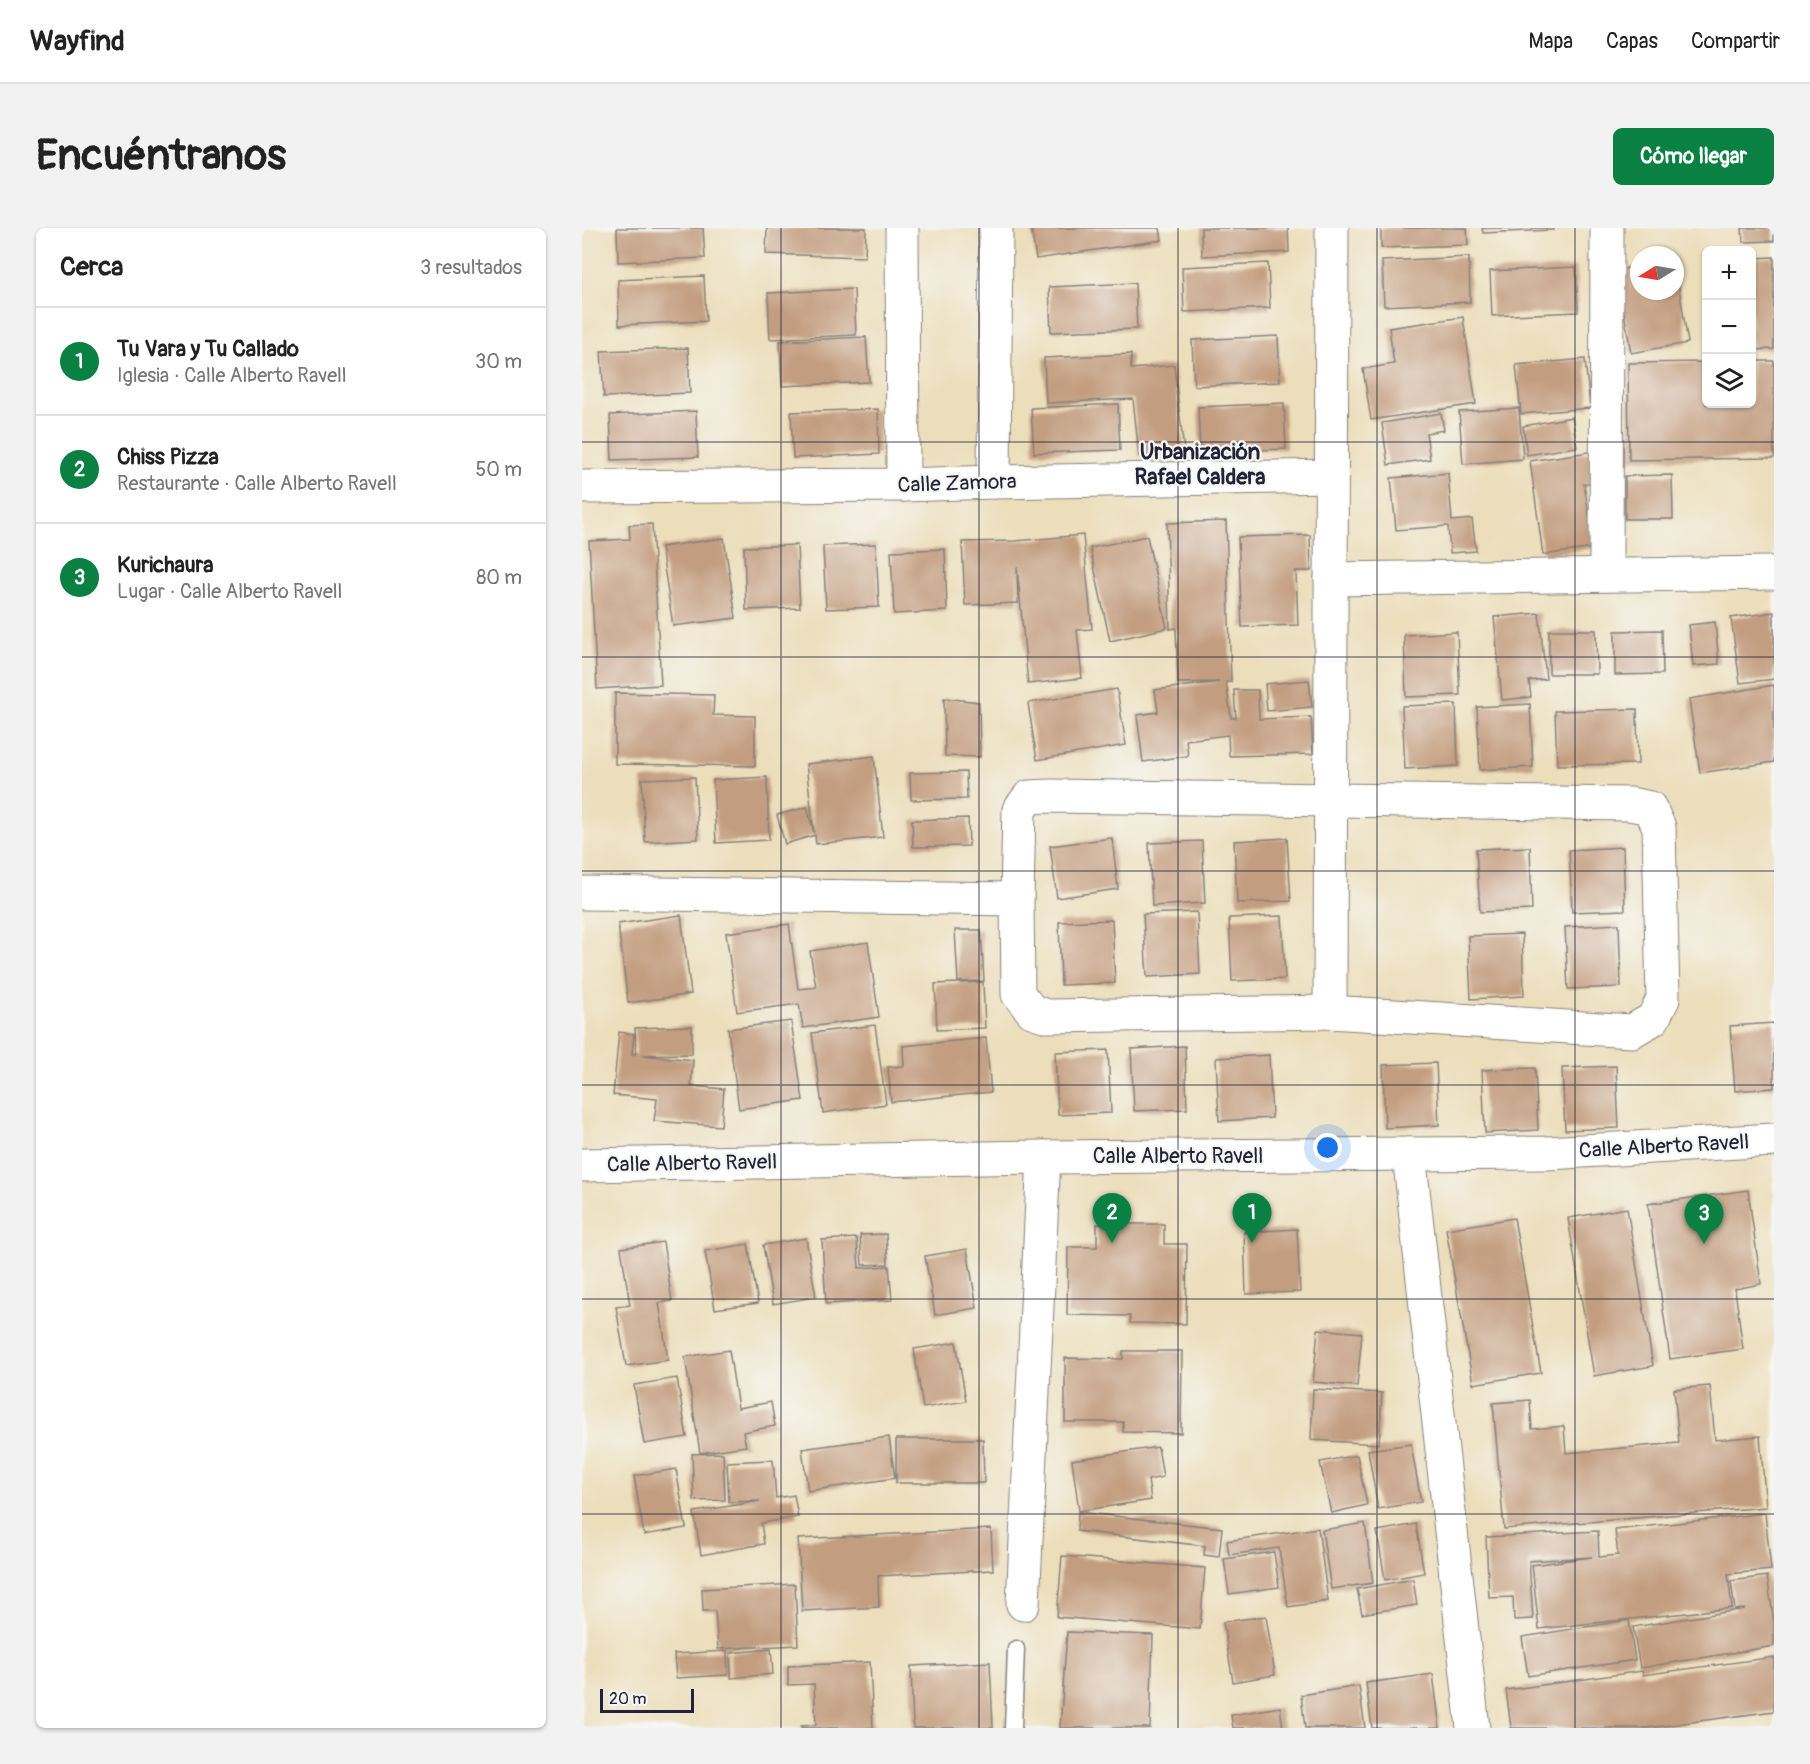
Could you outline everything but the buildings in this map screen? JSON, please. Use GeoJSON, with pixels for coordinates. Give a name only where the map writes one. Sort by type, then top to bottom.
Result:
{"type":"FeatureCollection","features":[{"type":"Feature","properties":{"kind":"street"},"geometry":{"type":"LineString","coordinates":[[902,228],[903,485]]}},
{"type":"Feature","properties":{"kind":"street"},"geometry":{"type":"LineString","coordinates":[[994,482],[996,228]]}},
{"type":"Feature","properties":{"kind":"street"},"geometry":{"type":"LineString","coordinates":[[1330,1012],[1332,228]]}},
{"type":"Feature","properties":{"kind":"street"},"geometry":{"type":"LineString","coordinates":[[1606,574],[1607,228]]}},
{"type":"Feature","properties":{"kind":"street","name":"Calle Zamora"},"geometry":{"type":"LineString","coordinates":[[582,487],[903,485],[1331,476]]}},
{"type":"Feature","properties":{"kind":"street"},"geometry":{"type":"LineString","coordinates":[[1331,579],[1774,573]]}},
{"type":"Feature","properties":{"kind":"street"},"geometry":{"type":"LineString","coordinates":[[1029,797],[1330,799],[1630,804],[1650,808],[1659,826],[1663,999],[1653,1019],[1632,1031],[1330,1012],[1047,1016],[1032,1011],[1018,994],[1018,810],[1029,797]]}},
{"type":"Feature","properties":{"kind":"street"},"geometry":{"type":"LineString","coordinates":[[582,893],[1017,899]]}},
{"type":"Feature","properties":{"kind":"street","name":"Calle Alberto Ravell"},"geometry":{"type":"LineString","coordinates":[[582,1165],[1044,1157],[1547,1153],[1774,1140]]}},
{"type":"Feature","properties":{"kind":"street"},"geometry":{"type":"LineString","coordinates":[[1409,1154],[1473,1728]]}},
{"type":"Feature","properties":{"kind":"street"},"geometry":{"type":"LineString","coordinates":[[1023,1604],[1044,1157]]}},
{"type":"Feature","properties":{"kind":"lane"},"geometry":{"type":"LineString","coordinates":[[1013,1728],[1016,1649]]}},
{"type":"Feature","properties":{"kind":"place","name":"Chiss Pizza"},"geometry":{"type":"Point","coordinates":[1112,1243]}},
{"type":"Feature","properties":{"kind":"place","name":"Tu Vara y Tu Callado"},"geometry":{"type":"Point","coordinates":[1252,1243]}},
{"type":"Feature","properties":{"kind":"place","name":"Kurichaura"},"geometry":{"type":"Point","coordinates":[1704,1244]}},
{"type":"Feature","properties":{"kind":"district","name":"Urbanización Rafael Caldera"},"geometry":{"type":"Point","coordinates":[1200,464]}}]}
